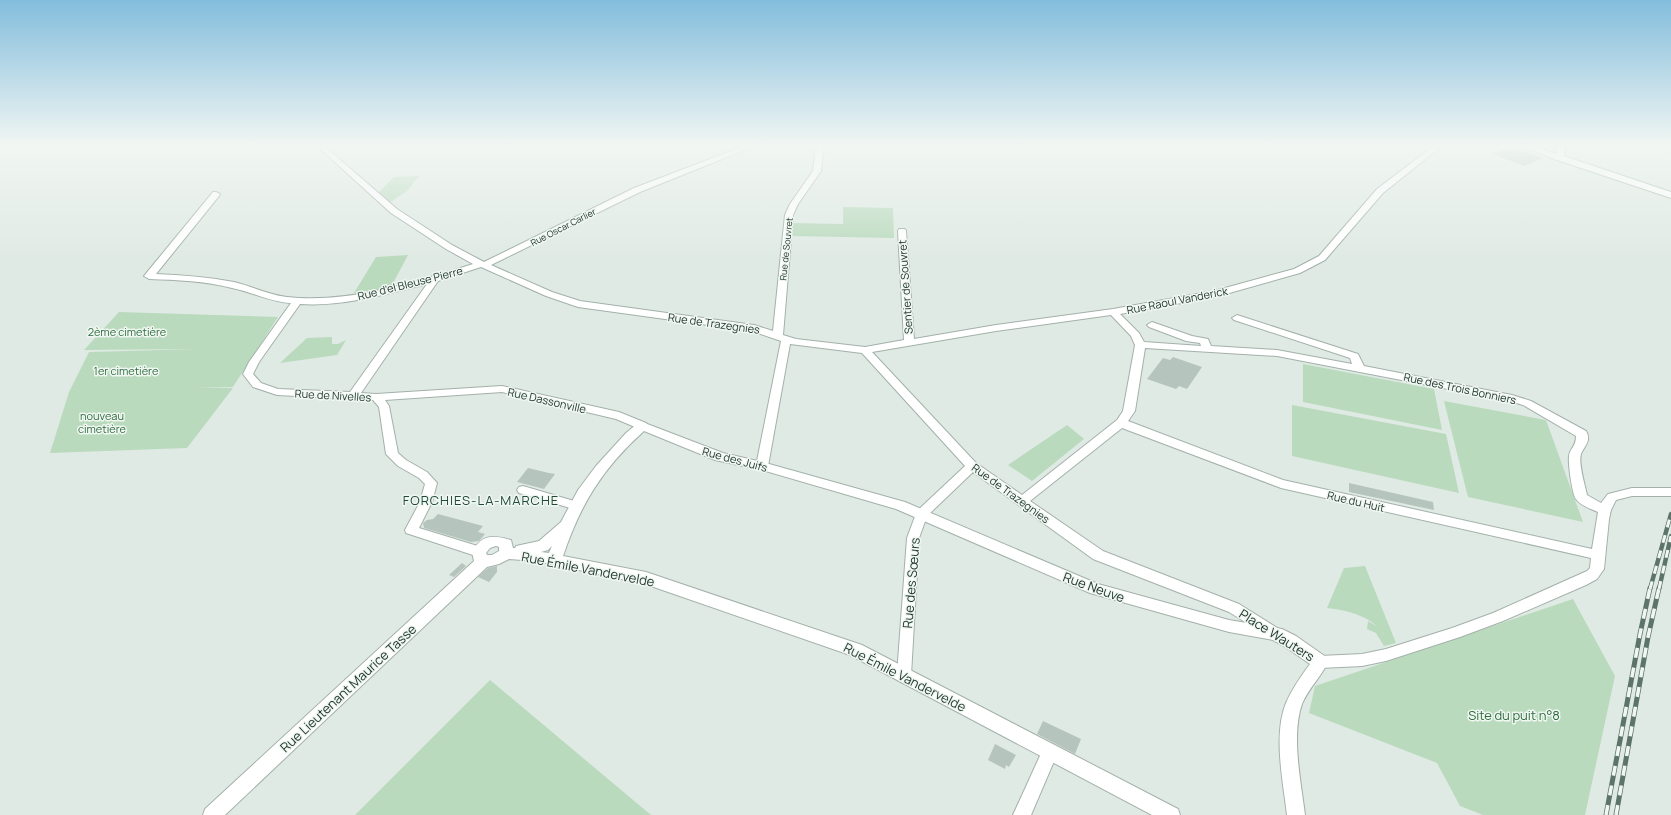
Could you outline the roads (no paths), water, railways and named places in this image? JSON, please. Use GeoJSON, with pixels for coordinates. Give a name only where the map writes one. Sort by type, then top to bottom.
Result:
{"type":"FeatureCollection","features":[{"type":"Feature","properties":{"kind":"street","name":"Rue de Trazegnies"},"geometry":{"type":"LineString","coordinates":[[362,183],[394,211],[449,247],[483,265],[561,299],[578,304],[754,328],[782,338],[865,350],[972,466],[1098,555],[1234,608]]}},
{"type":"Feature","properties":{"kind":"street","name":"Rue Oscar Carlier"},"geometry":{"type":"LineString","coordinates":[[483,265],[637,190],[655,183]]}},
{"type":"Feature","properties":{"kind":"street","name":"Rue de Souvret"},"geometry":{"type":"LineString","coordinates":[[762,466],[782,338],[789,215],[794,204],[809,183]]}},
{"type":"Feature","properties":{"kind":"street","name":"Rue Raoul Vanderick"},"geometry":{"type":"LineString","coordinates":[[865,350],[996,328],[1114,312],[1215,294],[1297,271],[1322,258],[1380,191],[1390,183]]}},
{"type":"Feature","properties":{"kind":"street"},"geometry":{"type":"LineString","coordinates":[[1635,183],[1671,195]]}},
{"type":"Feature","properties":{"kind":"street","name":"Rue d'el Bleuse Pierre"},"geometry":{"type":"LineString","coordinates":[[216,194],[196,222],[169,251],[149,276],[196,279],[234,284],[284,300],[298,302],[321,301],[374,294],[483,265]]}},
{"type":"Feature","properties":{"kind":"street","name":"Sentier de Souvret"},"geometry":{"type":"LineString","coordinates":[[902,230],[909,343]]}},
{"type":"Feature","properties":{"kind":"street"},"geometry":{"type":"LineString","coordinates":[[354,395],[434,278]]}},
{"type":"Feature","properties":{"kind":"street","name":"Rue de Nivelles"},"geometry":{"type":"LineString","coordinates":[[298,302],[254,362],[248,374],[252,380],[257,385],[277,392],[376,397],[384,406],[392,454],[402,463],[423,474],[430,484],[430,495],[411,530],[481,556]]}},
{"type":"Feature","properties":{"kind":"street"},"geometry":{"type":"LineString","coordinates":[[1022,501],[1121,423],[1129,411],[1140,345],[1136,335],[1114,312]]}},
{"type":"Feature","properties":{"kind":"street"},"geometry":{"type":"LineString","coordinates":[[1237,318],[1354,356],[1359,368]]}},
{"type":"Feature","properties":{"kind":"street"},"geometry":{"type":"LineString","coordinates":[[1152,325],[1190,339],[1204,341],[1207,349]]}},
{"type":"Feature","properties":{"kind":"street","name":"Rue des Trois Bonniers"},"geometry":{"type":"LineString","coordinates":[[1140,345],[1277,353],[1512,398],[1527,403],[1582,434],[1582,444],[1575,454],[1575,463],[1581,497],[1591,504],[1605,510]]}},
{"type":"Feature","properties":{"kind":"street","name":"Rue Dassonville"},"geometry":{"type":"LineString","coordinates":[[376,397],[502,390],[619,416],[642,426]]}},
{"type":"Feature","properties":{"kind":"street","name":"Rue du Huit"},"geometry":{"type":"LineString","coordinates":[[1121,423],[1281,484],[1598,555]]}},
{"type":"Feature","properties":{"kind":"street"},"geometry":{"type":"LineString","coordinates":[[554,560],[570,519],[586,490],[602,466],[622,443],[642,426]]}},
{"type":"Feature","properties":{"kind":"street","name":"Rue des Juifs"},"geometry":{"type":"LineString","coordinates":[[642,426],[720,457],[762,466],[900,505],[921,514]]}},
{"type":"Feature","properties":{"kind":"street","name":"Rue des Sœurs"},"geometry":{"type":"LineString","coordinates":[[904,675],[913,538],[921,514],[972,466]]}},
{"type":"Feature","properties":{"kind":"street"},"geometry":{"type":"LineString","coordinates":[[523,490],[577,506]]}},
{"type":"Feature","properties":{"kind":"street"},"geometry":{"type":"LineString","coordinates":[[1296,815],[1289,735],[1291,720],[1294,706],[1302,686],[1320,662],[1362,660],[1386,655],[1455,633],[1503,615],[1592,575],[1596,569],[1605,510],[1607,504],[1613,496],[1622,493],[1636,492],[1671,492]]}},
{"type":"Feature","properties":{"kind":"street","name":"Rue Neuve"},"geometry":{"type":"LineString","coordinates":[[921,514],[1095,589],[1229,626],[1276,634]]}},
{"type":"Feature","properties":{"kind":"street"},"geometry":{"type":"LineString","coordinates":[[506,551],[519,551],[543,546],[557,534],[570,519]]}},
{"type":"Feature","properties":{"kind":"street","name":"Rue Lieutenant Maurice Tasse"},"geometry":{"type":"LineString","coordinates":[[212,815],[481,556],[485,544],[496,541],[505,543],[506,551]]}},
{"type":"Feature","properties":{"kind":"street","name":"Rue Émile Vandervelde"},"geometry":{"type":"LineString","coordinates":[[506,551],[646,578],[856,650],[1171,815]]}},
{"type":"Feature","properties":{"kind":"street","name":"Place Wauters"},"geometry":{"type":"LineString","coordinates":[[1234,608],[1290,641],[1320,662]]}},
{"type":"Feature","properties":{"kind":"street"},"geometry":{"type":"LineString","coordinates":[[1022,815],[1050,752]]}},
{"type":"Feature","properties":{"kind":"railway"},"geometry":{"type":"LineString","coordinates":[[1650,589],[1671,514]]}},
{"type":"Feature","properties":{"kind":"railway"},"geometry":{"type":"LineString","coordinates":[[1659,589],[1671,536]]}},
{"type":"Feature","properties":{"kind":"railway"},"geometry":{"type":"LineString","coordinates":[[1606,815],[1650,588]]}},
{"type":"Feature","properties":{"kind":"railway"},"geometry":{"type":"LineString","coordinates":[[1616,815],[1648,637],[1659,588]]}},
{"type":"Feature","properties":{"kind":"district","name":"FORCHIES-LA-MARCHE"},"geometry":{"type":"Point","coordinates":[481,500]}},
{"type":"Feature","properties":{"kind":"park label","name":"2ème cimetière"},"geometry":{"type":"Point","coordinates":[127,331]}},
{"type":"Feature","properties":{"kind":"park label","name":"1er cimetière"},"geometry":{"type":"Point","coordinates":[126,370]}},
{"type":"Feature","properties":{"kind":"park label","name":"nouveau cimetière"},"geometry":{"type":"Point","coordinates":[102,421]}},
{"type":"Feature","properties":{"kind":"park label","name":"Site du puit n°8"},"geometry":{"type":"Point","coordinates":[1514,715]}}]}
